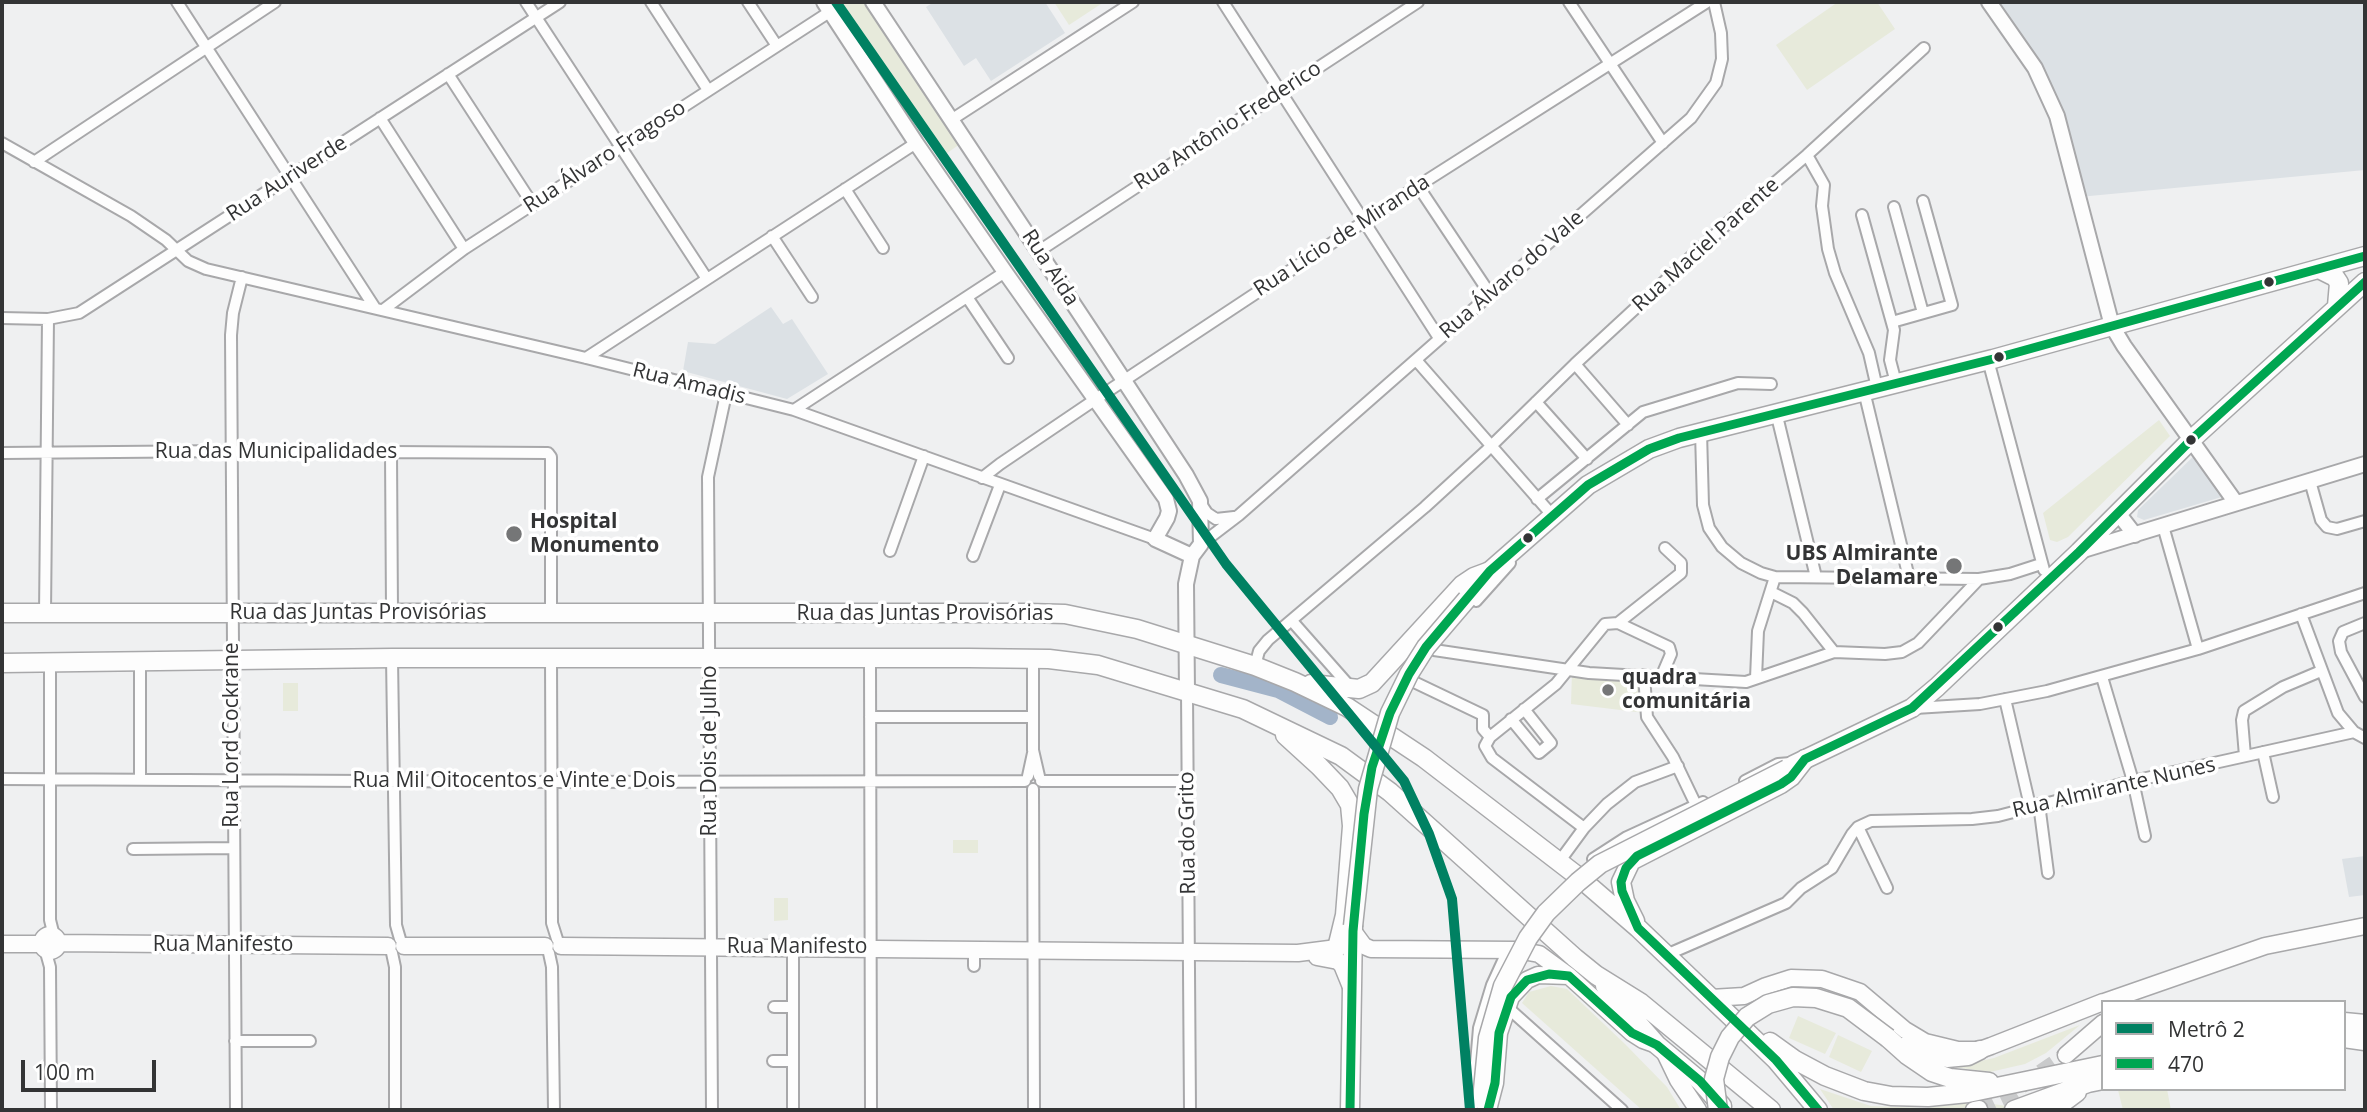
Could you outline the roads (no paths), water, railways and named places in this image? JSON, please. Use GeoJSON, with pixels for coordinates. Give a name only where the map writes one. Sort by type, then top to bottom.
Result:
{"type":"FeatureCollection","features":[{"type":"Feature","properties":{"kind":"main road"},"geometry":{"type":"LineString","coordinates":[[1350,1110],[1353,929],[1368,789],[1372,767],[1390,713],[1426,647],[1490,571],[1552,515],[1588,485],[1616,467],[1649,450],[1702,432],[1987,360],[2365,256]]}},
{"type":"Feature","properties":{"kind":"main road"},"geometry":{"type":"LineString","coordinates":[[2321,270],[2339,283],[2337,306]]}},
{"type":"Feature","properties":{"kind":"main road"},"geometry":{"type":"LineString","coordinates":[[1480,1108],[1488,1038],[1503,986],[1528,938],[1546,913],[1578,882],[1600,864],[1797,763],[1912,708],[2048,582],[2191,440],[2365,282]]}},
{"type":"Feature","properties":{"kind":"main road"},"geometry":{"type":"LineString","coordinates":[[1296,682],[1352,689],[1366,687],[1462,585],[1490,571]]}},
{"type":"Feature","properties":{"kind":"main road","name":"Rua das Juntas Provisórias"},"geometry":{"type":"LineString","coordinates":[[2,613],[232,617],[392,612],[551,613],[709,618],[1065,614],[1137,629],[1186,652],[1255,666],[1296,682],[1357,712],[1424,758],[1584,880],[1718,1004]]}},
{"type":"Feature","properties":{"kind":"main road","name":"Rua das Juntas Provisórias"},"geometry":{"type":"LineString","coordinates":[[2,663],[232,656],[551,658],[710,653],[870,659],[1033,658],[1098,665],[1187,687],[1267,719],[1341,756],[1390,792],[1596,975],[1660,1048],[1698,1110]]}},
{"type":"Feature","properties":{"kind":"main road"},"geometry":{"type":"LineString","coordinates":[[1267,719],[1319,766],[1340,788],[1350,805],[1352,826],[1345,915],[1337,948]]}},
{"type":"Feature","properties":{"kind":"main road"},"geometry":{"type":"LineString","coordinates":[[1638,928],[1622,891],[1623,875],[1631,861],[1781,784],[1797,771],[1797,763]]}},
{"type":"Feature","properties":{"kind":"main road"},"geometry":{"type":"LineString","coordinates":[[2110,1000],[2265,946],[2365,926]]}},
{"type":"Feature","properties":{"kind":"main road"},"geometry":{"type":"LineString","coordinates":[[1190,951],[1298,953],[1337,948],[1347,940],[1353,929]]}},
{"type":"Feature","properties":{"kind":"main road"},"geometry":{"type":"LineString","coordinates":[[1353,929],[1364,946],[1371,949],[1529,950],[1539,954],[1569,976],[1632,1033],[1660,1048],[1700,1081],[1726,1110]]}},
{"type":"Feature","properties":{"kind":"main road","name":"Rua Manifesto"},"geometry":{"type":"LineString","coordinates":[[2,944],[1190,951]]}},
{"type":"Feature","properties":{"kind":"main road"},"geometry":{"type":"LineString","coordinates":[[1298,953],[1338,961],[1351,987]]}},
{"type":"Feature","properties":{"kind":"main road"},"geometry":{"type":"LineString","coordinates":[[1480,1108],[1494,1092],[1499,1033],[1507,1007],[1518,987],[1527,980],[1549,974],[1569,976]]}},
{"type":"Feature","properties":{"kind":"main road","name":"Rua das Juntas Provisórias"},"geometry":{"type":"LineString","coordinates":[[1596,975],[1641,1003],[1771,1110]]}},
{"type":"Feature","properties":{"kind":"main road"},"geometry":{"type":"LineString","coordinates":[[1718,1004],[1791,978],[1822,979],[1860,992],[1905,1030],[1924,1042],[1958,1050],[1980,1050]]}},
{"type":"Feature","properties":{"kind":"main road"},"geometry":{"type":"LineString","coordinates":[[2129,1000],[2143,988]]}},
{"type":"Feature","properties":{"kind":"main road"},"geometry":{"type":"LineString","coordinates":[[1718,1110],[1713,1079],[1730,1037],[1747,1017],[1768,1004],[1793,997],[1816,998],[1847,1008],[1919,1064],[1950,1078],[1990,1082],[2035,1080]]}},
{"type":"Feature","properties":{"kind":"main road"},"geometry":{"type":"LineString","coordinates":[[1890,1040],[1933,1056],[1968,1056],[2101,1003]]}},
{"type":"Feature","properties":{"kind":"main road"},"geometry":{"type":"LineString","coordinates":[[1718,1004],[1795,1059],[1825,1076],[1864,1091],[1891,1096],[1928,1097],[1968,1093],[2101,1065]]}},
{"type":"Feature","properties":{"kind":"main road"},"geometry":{"type":"LineString","coordinates":[[1718,1004],[1776,1060],[1818,1110]]}},
{"type":"Feature","properties":{"kind":"main road"},"geometry":{"type":"LineString","coordinates":[[2073,1013],[2087,1020],[2089,1029],[2085,1038]]}},
{"type":"Feature","properties":{"kind":"main road"},"geometry":{"type":"LineString","coordinates":[[2346,1022],[2365,1024]]}},
{"type":"Feature","properties":{"kind":"main road"},"geometry":{"type":"LineString","coordinates":[[2066,1055],[2101,1025]]}},
{"type":"Feature","properties":{"kind":"main road"},"geometry":{"type":"LineString","coordinates":[[2346,1038],[2365,1041]]}},
{"type":"Feature","properties":{"kind":"main road"},"geometry":{"type":"LineString","coordinates":[[2014,1110],[2095,1082]]}},
{"type":"Feature","properties":{"kind":"main road"},"geometry":{"type":"LineString","coordinates":[[2053,1110],[2095,1082]]}},
{"type":"Feature","properties":{"kind":"street"},"geometry":{"type":"LineString","coordinates":[[177,2],[364,291],[379,309]]}},
{"type":"Feature","properties":{"kind":"street"},"geometry":{"type":"LineString","coordinates":[[34,162],[275,2]]}},
{"type":"Feature","properties":{"kind":"street"},"geometry":{"type":"LineString","coordinates":[[526,2],[707,279]]}},
{"type":"Feature","properties":{"kind":"street","name":"Rua Auriverde"},"geometry":{"type":"LineString","coordinates":[[2,318],[48,319],[79,313],[560,2]]}},
{"type":"Feature","properties":{"kind":"street"},"geometry":{"type":"LineString","coordinates":[[651,2],[708,90]]}},
{"type":"Feature","properties":{"kind":"street"},"geometry":{"type":"LineString","coordinates":[[748,2],[777,46]]}},
{"type":"Feature","properties":{"kind":"street","name":"Rua Aida"},"geometry":{"type":"LineString","coordinates":[[873,2],[1186,475],[1200,502],[1197,550]]}},
{"type":"Feature","properties":{"kind":"street"},"geometry":{"type":"LineString","coordinates":[[951,120],[1133,2]]}},
{"type":"Feature","properties":{"kind":"street"},"geometry":{"type":"LineString","coordinates":[[1223,2],[1438,338]]}},
{"type":"Feature","properties":{"kind":"street","name":"Rua Antônio Frederico"},"geometry":{"type":"LineString","coordinates":[[1039,251],[1418,2]]}},
{"type":"Feature","properties":{"kind":"street"},"geometry":{"type":"LineString","coordinates":[[1569,2],[1663,143]]}},
{"type":"Feature","properties":{"kind":"street","name":"Rua Lício de Miranda"},"geometry":{"type":"LineString","coordinates":[[982,478],[1363,222],[1707,2]]}},
{"type":"Feature","properties":{"kind":"street","name":"Rua Álvaro do Vale"},"geometry":{"type":"LineString","coordinates":[[1197,550],[1691,118],[1716,83],[1722,59],[1719,18],[1714,2]]}},
{"type":"Feature","properties":{"kind":"street"},"geometry":{"type":"LineString","coordinates":[[1989,2],[2035,68],[2052,104],[2112,326],[2236,503]]}},
{"type":"Feature","properties":{"kind":"street","name":"Rua Álvaro Fragoso"},"geometry":{"type":"LineString","coordinates":[[379,309],[464,249],[777,46],[827,6]]}},
{"type":"Feature","properties":{"kind":"street","name":"Rua Aida"},"geometry":{"type":"LineString","coordinates":[[827,6],[916,143],[1166,499],[1169,511],[1155,539]]}},
{"type":"Feature","properties":{"kind":"street","name":"Rua Maciel Parente"},"geometry":{"type":"LineString","coordinates":[[1255,666],[1263,645],[1425,507],[1730,221],[1808,155],[1924,48]]}},
{"type":"Feature","properties":{"kind":"street"},"geometry":{"type":"LineString","coordinates":[[448,74],[533,205]]}},
{"type":"Feature","properties":{"kind":"street"},"geometry":{"type":"LineString","coordinates":[[380,118],[464,249]]}},
{"type":"Feature","properties":{"kind":"street","name":"Rua Amadis"},"geometry":{"type":"LineString","coordinates":[[2,143],[152,230],[197,266],[794,410],[1155,539],[1197,550]]}},
{"type":"Feature","properties":{"kind":"street"},"geometry":{"type":"LineString","coordinates":[[586,358],[916,143]]}},
{"type":"Feature","properties":{"kind":"street"},"geometry":{"type":"LineString","coordinates":[[1808,155],[1824,185],[1822,205],[1828,249],[1835,273],[1869,353],[1870,390],[1909,578]]}},
{"type":"Feature","properties":{"kind":"street"},"geometry":{"type":"LineString","coordinates":[[1418,186],[1490,294]]}},
{"type":"Feature","properties":{"kind":"street"},"geometry":{"type":"LineString","coordinates":[[845,189],[883,248]]}},
{"type":"Feature","properties":{"kind":"street"},"geometry":{"type":"LineString","coordinates":[[1892,322],[1952,306],[1923,201]]}},
{"type":"Feature","properties":{"kind":"street"},"geometry":{"type":"LineString","coordinates":[[1894,207],[1923,313]]}},
{"type":"Feature","properties":{"kind":"street"},"geometry":{"type":"LineString","coordinates":[[1862,215],[1892,322],[1894,335],[1890,360],[1896,383]]}},
{"type":"Feature","properties":{"kind":"street"},"geometry":{"type":"LineString","coordinates":[[772,236],[811,297]]}},
{"type":"Feature","properties":{"kind":"street"},"geometry":{"type":"LineString","coordinates":[[794,410],[1005,272]]}},
{"type":"Feature","properties":{"kind":"street","name":"Rua Lord Cockrane"},"geometry":{"type":"LineString","coordinates":[[236,1110],[231,335],[233,313],[242,277]]}},
{"type":"Feature","properties":{"kind":"street"},"geometry":{"type":"LineString","coordinates":[[353,303],[364,291]]}},
{"type":"Feature","properties":{"kind":"street"},"geometry":{"type":"LineString","coordinates":[[967,297],[1008,358]]}},
{"type":"Feature","properties":{"kind":"street"},"geometry":{"type":"LineString","coordinates":[[45,613],[48,319]]}},
{"type":"Feature","properties":{"kind":"street"},"geometry":{"type":"LineString","coordinates":[[1416,360],[1552,515]]}},
{"type":"Feature","properties":{"kind":"street"},"geometry":{"type":"LineString","coordinates":[[1987,360],[2048,582]]}},
{"type":"Feature","properties":{"kind":"street"},"geometry":{"type":"LineString","coordinates":[[1575,364],[1628,425]]}},
{"type":"Feature","properties":{"kind":"street"},"geometry":{"type":"LineString","coordinates":[[1537,499],[1643,412],[1718,387],[1738,383],[1772,384]]}},
{"type":"Feature","properties":{"kind":"street","name":"Rua Dois de Julho"},"geometry":{"type":"LineString","coordinates":[[712,1110],[708,477],[726,394]]}},
{"type":"Feature","properties":{"kind":"street"},"geometry":{"type":"LineString","coordinates":[[1536,402],[1587,459]]}},
{"type":"Feature","properties":{"kind":"street"},"geometry":{"type":"LineString","coordinates":[[1776,412],[1816,577]]}},
{"type":"Feature","properties":{"kind":"street"},"geometry":{"type":"LineString","coordinates":[[1702,432],[1703,505],[1709,528],[1722,547],[1741,563],[1775,577],[1979,579],[2010,574],[2041,564]]}},
{"type":"Feature","properties":{"kind":"street","name":"Rua das Municipalidades"},"geometry":{"type":"LineString","coordinates":[[2,453],[231,451],[550,454],[551,613]]}},
{"type":"Feature","properties":{"kind":"street"},"geometry":{"type":"LineString","coordinates":[[391,453],[392,612]]}},
{"type":"Feature","properties":{"kind":"street"},"geometry":{"type":"LineString","coordinates":[[890,551],[924,456]]}},
{"type":"Feature","properties":{"kind":"street"},"geometry":{"type":"LineString","coordinates":[[2079,552],[2365,464]]}},
{"type":"Feature","properties":{"kind":"street"},"geometry":{"type":"LineString","coordinates":[[2310,481],[2322,520],[2327,527],[2337,529],[2365,521]]}},
{"type":"Feature","properties":{"kind":"street"},"geometry":{"type":"LineString","coordinates":[[973,556],[1000,485]]}},
{"type":"Feature","properties":{"kind":"street"},"geometry":{"type":"LineString","coordinates":[[1200,502],[1205,511],[1216,519],[1239,515]]}},
{"type":"Feature","properties":{"kind":"street"},"geometry":{"type":"LineString","coordinates":[[2118,513],[2134,535]]}},
{"type":"Feature","properties":{"kind":"street"},"geometry":{"type":"LineString","coordinates":[[2163,526],[2198,649]]}},
{"type":"Feature","properties":{"kind":"street"},"geometry":{"type":"LineString","coordinates":[[1357,712],[1381,715],[1398,711],[1434,650],[1522,549],[1529,537]]}},
{"type":"Feature","properties":{"kind":"street"},"geometry":{"type":"LineString","coordinates":[[1615,623],[1681,573],[1681,564],[1665,548]]}},
{"type":"Feature","properties":{"kind":"street","name":"Rua do Grito"},"geometry":{"type":"LineString","coordinates":[[1190,1110],[1186,584],[1197,550]]}},
{"type":"Feature","properties":{"kind":"street"},"geometry":{"type":"LineString","coordinates":[[1756,678],[1758,631],[1775,577]]}},
{"type":"Feature","properties":{"kind":"street"},"geometry":{"type":"LineString","coordinates":[[1434,650],[1565,670],[1746,682],[1834,652],[1902,652],[1910,648],[1979,579]]}},
{"type":"Feature","properties":{"kind":"street"},"geometry":{"type":"LineString","coordinates":[[1771,592],[1793,603],[1804,613],[1834,652]]}},
{"type":"Feature","properties":{"kind":"street"},"geometry":{"type":"LineString","coordinates":[[1912,708],[2005,699],[2102,677],[2198,649],[2365,593]]}},
{"type":"Feature","properties":{"kind":"street"},"geometry":{"type":"LineString","coordinates":[[2301,614],[2338,713],[2362,735]]}},
{"type":"Feature","properties":{"kind":"street"},"geometry":{"type":"LineString","coordinates":[[1292,621],[1352,689]]}},
{"type":"Feature","properties":{"kind":"street"},"geometry":{"type":"LineString","coordinates":[[1584,828],[1492,758],[1485,746],[1490,737],[1556,684],[1605,624],[1615,623],[1669,647],[1671,654],[1662,676]]}},
{"type":"Feature","properties":{"kind":"street"},"geometry":{"type":"LineString","coordinates":[[2365,623],[2343,632],[2339,640],[2341,652],[2365,697]]}},
{"type":"Feature","properties":{"kind":"street"},"geometry":{"type":"LineString","coordinates":[[392,658],[395,1110]]}},
{"type":"Feature","properties":{"kind":"street"},"geometry":{"type":"LineString","coordinates":[[551,658],[554,1110]]}},
{"type":"Feature","properties":{"kind":"street"},"geometry":{"type":"LineString","coordinates":[[1033,658],[1034,1110]]}},
{"type":"Feature","properties":{"kind":"street"},"geometry":{"type":"LineString","coordinates":[[870,659],[871,1110]]}},
{"type":"Feature","properties":{"kind":"street"},"geometry":{"type":"LineString","coordinates":[[139,660],[140,778]]}},
{"type":"Feature","properties":{"kind":"street"},"geometry":{"type":"LineString","coordinates":[[50,662],[48,779],[51,1110]]}},
{"type":"Feature","properties":{"kind":"street"},"geometry":{"type":"LineString","coordinates":[[2245,756],[2242,720],[2244,710],[2279,689],[2321,671]]}},
{"type":"Feature","properties":{"kind":"street"},"geometry":{"type":"LineString","coordinates":[[1644,675],[1647,718],[1678,766],[1696,806]]}},
{"type":"Feature","properties":{"kind":"street"},"geometry":{"type":"LineString","coordinates":[[2102,677],[2133,781],[2145,836]]}},
{"type":"Feature","properties":{"kind":"street"},"geometry":{"type":"LineString","coordinates":[[1414,682],[1483,715],[1483,729],[1490,737]]}},
{"type":"Feature","properties":{"kind":"street"},"geometry":{"type":"LineString","coordinates":[[1937,687],[1944,707]]}},
{"type":"Feature","properties":{"kind":"street"},"geometry":{"type":"LineString","coordinates":[[2005,699],[2035,805],[2048,873]]}},
{"type":"Feature","properties":{"kind":"street"},"geometry":{"type":"LineString","coordinates":[[1511,719],[1539,753],[1551,743],[1524,709]]}},
{"type":"Feature","properties":{"kind":"street"},"geometry":{"type":"LineString","coordinates":[[870,717],[1033,717]]}},
{"type":"Feature","properties":{"kind":"street","name":"Rua Almirante Nunes"},"geometry":{"type":"LineString","coordinates":[[1858,827],[1871,821],[1998,816],[2133,781],[2245,756],[2362,735]]}},
{"type":"Feature","properties":{"kind":"street"},"geometry":{"type":"LineString","coordinates":[[2263,752],[2273,797]]}},
{"type":"Feature","properties":{"kind":"street"},"geometry":{"type":"LineString","coordinates":[[1584,880],[1587,867],[1594,859],[1627,837],[1696,806],[1778,764],[1797,763]]}},
{"type":"Feature","properties":{"kind":"street"},"geometry":{"type":"LineString","coordinates":[[1559,862],[1584,828],[1607,804],[1636,782],[1678,766]]}},
{"type":"Feature","properties":{"kind":"street","name":"Rua Mil Oitocentos e Vinte e Dois"},"geometry":{"type":"LineString","coordinates":[[2,779],[1187,781]]}},
{"type":"Feature","properties":{"kind":"street"},"geometry":{"type":"LineString","coordinates":[[1666,955],[1786,903],[1801,888],[1837,863],[1858,827],[1887,888]]}},
{"type":"Feature","properties":{"kind":"street"},"geometry":{"type":"LineString","coordinates":[[132,849],[233,848]]}},
{"type":"Feature","properties":{"kind":"street"},"geometry":{"type":"LineString","coordinates":[[793,947],[793,1110]]}},
{"type":"Feature","properties":{"kind":"street"},"geometry":{"type":"LineString","coordinates":[[974,948],[974,966]]}},
{"type":"Feature","properties":{"kind":"street"},"geometry":{"type":"LineString","coordinates":[[1480,1108],[1479,1028],[1492,985],[1507,950]]}},
{"type":"Feature","properties":{"kind":"street"},"geometry":{"type":"LineString","coordinates":[[774,1007],[793,1007]]}},
{"type":"Feature","properties":{"kind":"street"},"geometry":{"type":"LineString","coordinates":[[1507,1007],[1622,1110]]}},
{"type":"Feature","properties":{"kind":"street"},"geometry":{"type":"LineString","coordinates":[[235,1041],[310,1041]]}},
{"type":"Feature","properties":{"kind":"street"},"geometry":{"type":"LineString","coordinates":[[773,1061],[793,1061]]}},
{"type":"Feature","properties":{"kind":"waterway"},"geometry":{"type":"LineString","coordinates":[[1221,675],[1278,690],[1330,717]]}},
{"type":"Feature","properties":{"kind":"tunnel"},"geometry":{"type":"LineString","coordinates":[[1979,1109],[2008,1095],[2066,1055]]}},
{"type":"Feature","properties":{"kind":"metro line","name":"2"},"geometry":{"type":"LineString","coordinates":[[836,2],[1226,564],[1404,781],[1429,834],[1452,899],[1470,1110]]}},
{"type":"Feature","properties":{"kind":"place","name":"Hospital Monumento"},"geometry":{"type":"Point","coordinates":[514,534]}},
{"type":"Feature","properties":{"kind":"place","name":"UBS Almirante Delamare"},"geometry":{"type":"Point","coordinates":[1954,566]}},
{"type":"Feature","properties":{"kind":"place","name":"quadra comunitária"},"geometry":{"type":"Point","coordinates":[1608,690]}}]}
